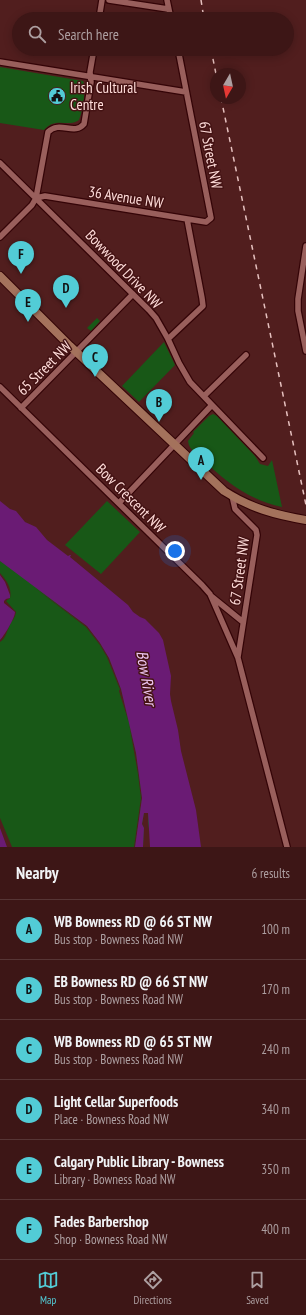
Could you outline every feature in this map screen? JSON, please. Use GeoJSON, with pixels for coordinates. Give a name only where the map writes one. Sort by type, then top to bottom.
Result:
{"type":"FeatureCollection","features":[{"type":"Feature","properties":{"kind":"street"},"geometry":{"type":"LineString","coordinates":[[100,12],[102,0]]}},
{"type":"Feature","properties":{"kind":"street"},"geometry":{"type":"LineString","coordinates":[[109,0],[168,9]]}},
{"type":"Feature","properties":{"kind":"street"},"geometry":{"type":"LineString","coordinates":[[167,0],[169,12]]}},
{"type":"Feature","properties":{"kind":"street"},"geometry":{"type":"LineString","coordinates":[[0,237],[32,205],[36,198],[48,132],[52,128],[57,127],[76,129],[82,126],[90,87],[90,72],[93,56]]}},
{"type":"Feature","properties":{"kind":"street","name":"67 Street NW"},"geometry":{"type":"LineString","coordinates":[[179,56],[211,218]]}},
{"type":"Feature","properties":{"kind":"street"},"geometry":{"type":"LineString","coordinates":[[0,62],[186,92]]}},
{"type":"Feature","properties":{"kind":"street","name":"Bowwood Drive NW"},"geometry":{"type":"LineString","coordinates":[[0,163],[156,318],[190,382],[263,458]]}},
{"type":"Feature","properties":{"kind":"street","name":"36 Avenue NW"},"geometry":{"type":"LineString","coordinates":[[36,198],[46,196],[206,222],[211,218]]}},
{"type":"Feature","properties":{"kind":"street"},"geometry":{"type":"LineString","coordinates":[[168,339],[203,306],[187,219]]}},
{"type":"Feature","properties":{"kind":"street"},"geometry":{"type":"LineString","coordinates":[[306,246],[298,299],[298,311],[306,351]]}},
{"type":"Feature","properties":{"kind":"street"},"geometry":{"type":"LineString","coordinates":[[0,276],[77,352],[224,491],[249,506],[268,512],[306,520]]}},
{"type":"Feature","properties":{"kind":"street","name":"65 Street NW"},"geometry":{"type":"LineString","coordinates":[[21,408],[133,294]]}},
{"type":"Feature","properties":{"kind":"street"},"geometry":{"type":"LineString","coordinates":[[298,311],[306,312]]}},
{"type":"Feature","properties":{"kind":"street"},"geometry":{"type":"LineString","coordinates":[[204,396],[246,356]]}},
{"type":"Feature","properties":{"kind":"street","name":"Bow Crescent NW"},"geometry":{"type":"LineString","coordinates":[[0,387],[210,594],[238,658],[287,847]]}},
{"type":"Feature","properties":{"kind":"street"},"geometry":{"type":"LineString","coordinates":[[119,503],[212,405]]}},
{"type":"Feature","properties":{"kind":"street","name":"67 Street NW"},"geometry":{"type":"LineString","coordinates":[[232,496],[235,509],[256,530],[238,658]]}},
{"type":"Feature","properties":{"kind":"street"},"geometry":{"type":"LineString","coordinates":[[210,594],[243,622]]}},
{"type":"Feature","properties":{"kind":"green space"},"geometry":{"type":"Polygon","coordinates":[[[0,67],[83,81],[83,106],[79,120],[71,123],[53,124],[44,130],[0,123],[0,67]]]}},
{"type":"Feature","properties":{"kind":"green space"},"geometry":{"type":"Polygon","coordinates":[[[97,318],[100,321],[91,331],[87,328],[97,318]]]}},
{"type":"Feature","properties":{"kind":"green space"},"geometry":{"type":"Polygon","coordinates":[[[164,342],[175,365],[139,402],[122,386],[164,342]]]}},
{"type":"Feature","properties":{"kind":"green space"},"geometry":{"type":"Polygon","coordinates":[[[213,414],[217,416],[255,456],[260,464],[268,466],[272,460],[282,507],[260,500],[240,490],[221,476],[192,449],[188,441],[194,433],[193,432],[213,414]]]}},
{"type":"Feature","properties":{"kind":"green space"},"geometry":{"type":"Polygon","coordinates":[[[107,501],[140,532],[101,574],[65,545],[107,501]]]}},
{"type":"Feature","properties":{"kind":"green space"},"geometry":{"type":"Polygon","coordinates":[[[0,561],[125,636],[152,804],[148,829],[148,813],[144,813],[142,824],[144,828],[143,847],[135,847],[142,798],[136,753],[129,724],[141,798],[134,847],[12,847],[0,818],[0,642],[5,637],[16,612],[6,601],[10,598],[10,588],[0,573],[0,561]],[[35,588],[86,627],[100,645],[107,657],[120,689],[119,691],[129,723],[121,689],[109,658],[100,643],[87,626],[35,588]]]}},
{"type":"Feature","properties":{"kind":"water","name":"Bow River"},"geometry":{"type":"Polygon","coordinates":[[[0,501],[10,509],[16,511],[25,522],[36,527],[47,540],[68,556],[71,555],[70,557],[128,605],[133,612],[145,619],[159,633],[163,640],[171,676],[171,701],[181,751],[196,810],[201,847],[150,847],[148,813],[144,813],[142,824],[144,828],[143,847],[135,847],[142,798],[136,753],[121,689],[109,658],[87,626],[0,561],[0,501]]]}},
{"type":"Feature","properties":{"kind":"water"},"geometry":{"type":"Polygon","coordinates":[[[0,575],[5,582],[10,595],[10,598],[6,599],[4,603],[15,612],[15,615],[7,631],[0,640],[0,575]]]}},
{"type":"Feature","properties":{"kind":"water"},"geometry":{"type":"Polygon","coordinates":[[[0,828],[7,847],[0,847],[0,828]]]}},
{"type":"Feature","properties":{"kind":"railway"},"geometry":{"type":"LineString","coordinates":[[201,0],[203,12]]}},
{"type":"Feature","properties":{"kind":"railway"},"geometry":{"type":"LineString","coordinates":[[212,56],[215,68]]}},
{"type":"Feature","properties":{"kind":"railway"},"geometry":{"type":"LineString","coordinates":[[222,104],[306,505]]}},
{"type":"Feature","properties":{"kind":"place","name":"Irish Cultural Centre"},"geometry":{"type":"Point","coordinates":[57,96]}},
{"type":"Feature","properties":{"kind":"place","name":"Fades Barbershop"},"geometry":{"type":"Point","coordinates":[21,274]}},
{"type":"Feature","properties":{"kind":"place","name":"Light Cellar Superfoods"},"geometry":{"type":"Point","coordinates":[66,308]}},
{"type":"Feature","properties":{"kind":"place","name":"Calgary Public Library - Bowness"},"geometry":{"type":"Point","coordinates":[28,322]}},
{"type":"Feature","properties":{"kind":"place","name":"WB Bowness RD @ 65 ST NW"},"geometry":{"type":"Point","coordinates":[95,377]}},
{"type":"Feature","properties":{"kind":"place","name":"EB Bowness RD @ 66 ST NW"},"geometry":{"type":"Point","coordinates":[159,422]}},
{"type":"Feature","properties":{"kind":"place","name":"WB Bowness RD @ 66 ST NW"},"geometry":{"type":"Point","coordinates":[201,480]}}]}
